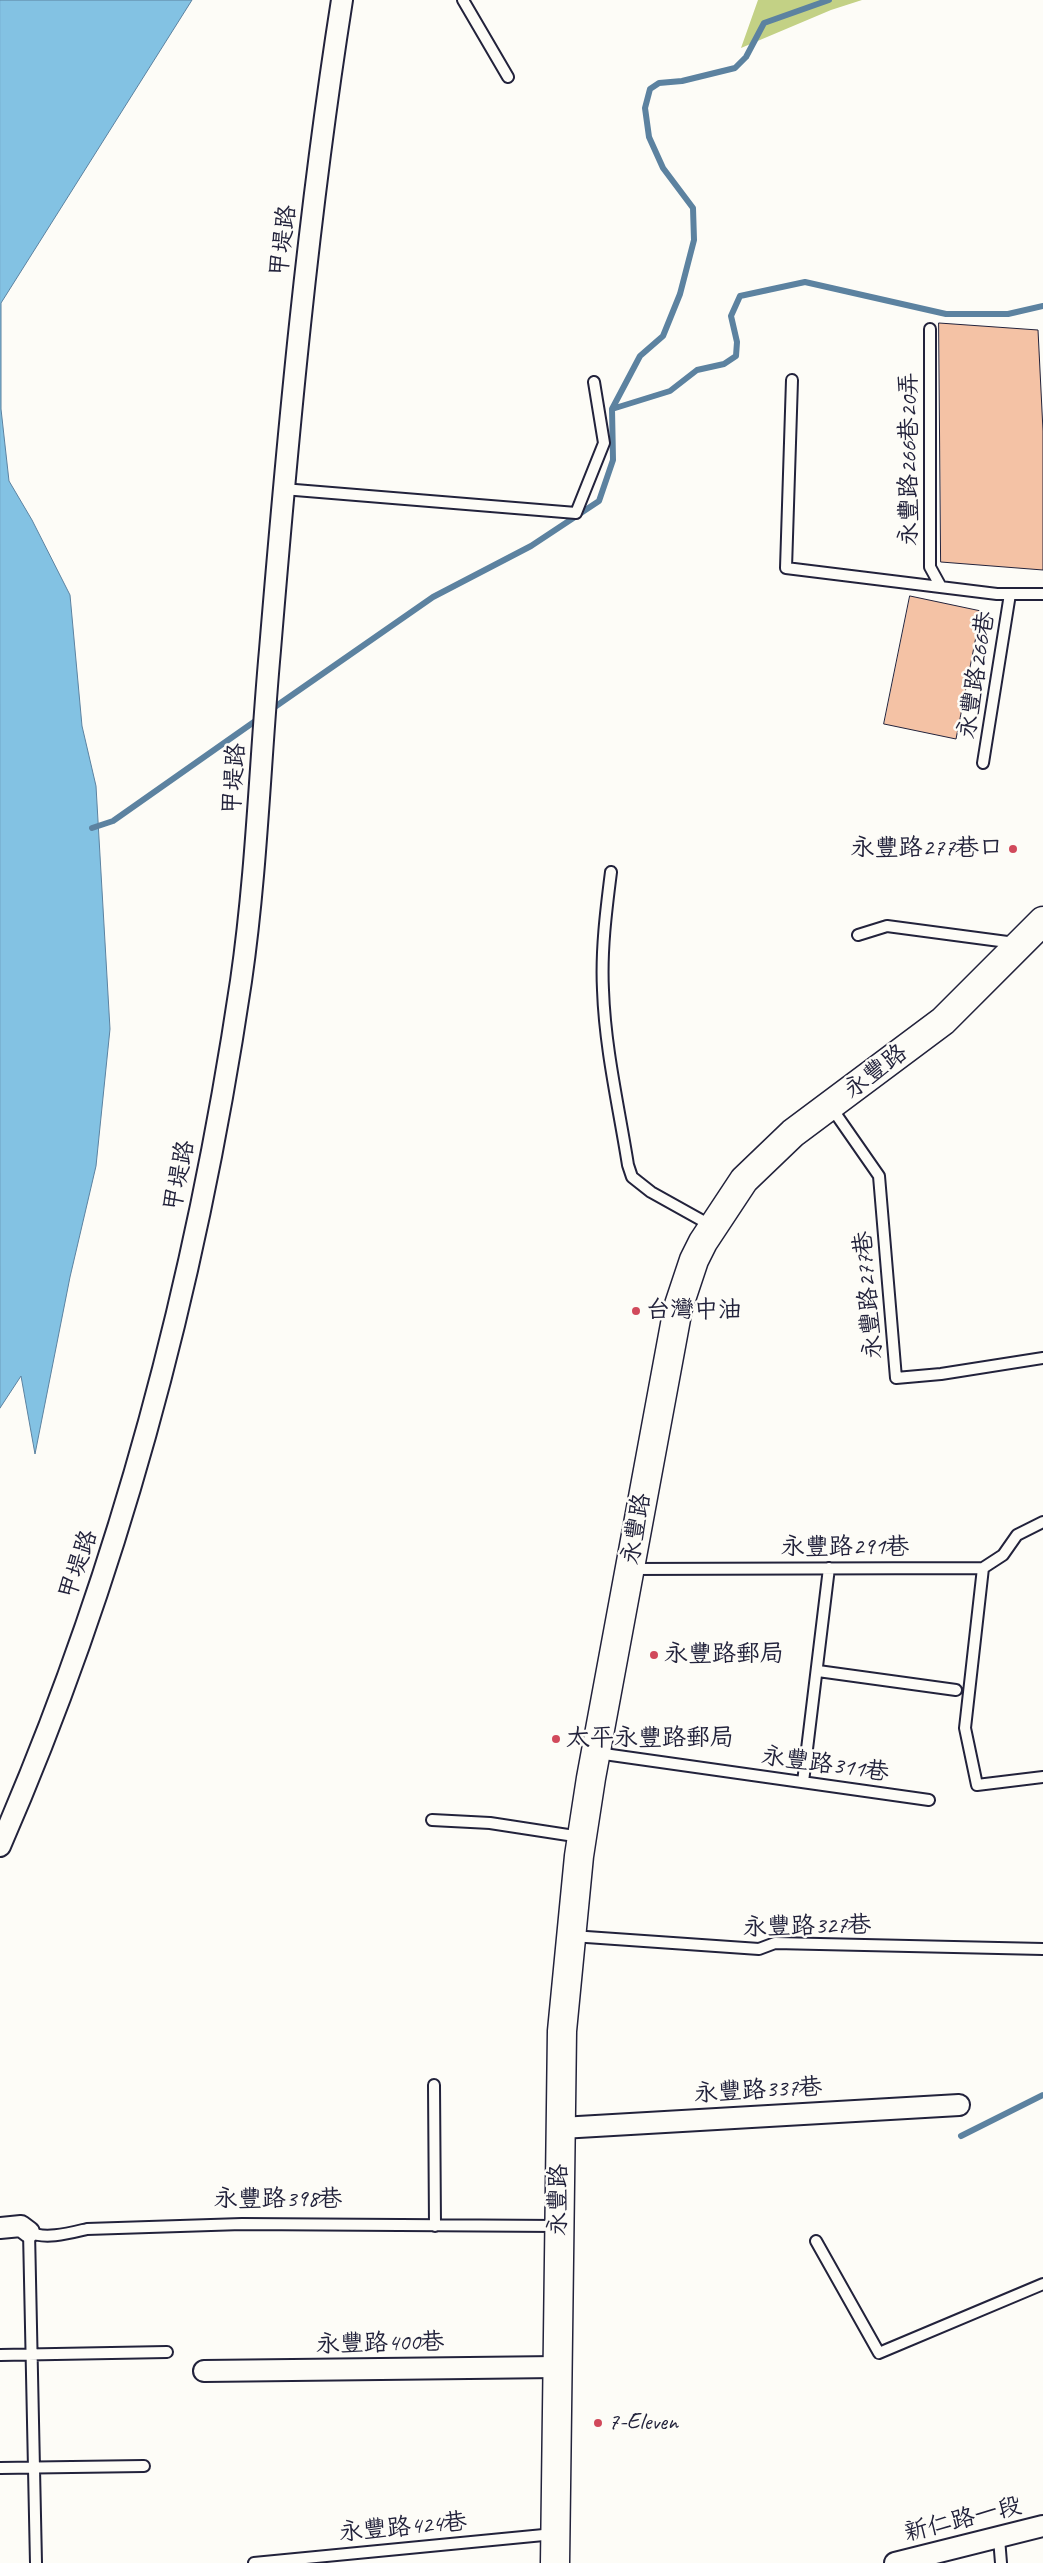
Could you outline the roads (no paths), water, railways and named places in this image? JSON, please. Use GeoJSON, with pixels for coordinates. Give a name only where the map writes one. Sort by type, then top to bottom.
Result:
{"type":"FeatureCollection","features":[{"type":"Feature","properties":{"kind":"street","name":"甲堤路"},"geometry":{"type":"LineString","coordinates":[[0,1846],[58,1703],[126,1504],[161,1378],[197,1220],[241,981],[250,910],[284,489],[310,235],[342,0]]}},
{"type":"Feature","properties":{"kind":"street","name":"永豐路"},"geometry":{"type":"LineString","coordinates":[[555,2563],[562,2031],[571,1936],[582,1837],[596,1753],[678,1308],[694,1260],[712,1226],[744,1180],[793,1133],[943,1022],[1043,921]]}},
{"type":"Feature","properties":{"kind":"street","name":"永豐路337巷"},"geometry":{"type":"LineString","coordinates":[[561,2128],[959,2105]]}},
{"type":"Feature","properties":{"kind":"street","name":"永豐路398巷"},"geometry":{"type":"LineString","coordinates":[[0,2228],[21,2226],[29,2232]]}},
{"type":"Feature","properties":{"kind":"street","name":"永豐路400巷"},"geometry":{"type":"LineString","coordinates":[[204,2371],[557,2367]]}},
{"type":"Feature","properties":{"kind":"street","name":"新仁路一段"},"geometry":{"type":"LineString","coordinates":[[895,2563],[1043,2526]]}},
{"type":"Feature","properties":{"kind":"lane"},"geometry":{"type":"LineString","coordinates":[[463,0],[508,77]]}},
{"type":"Feature","properties":{"kind":"lane","name":"永豐路266巷20弄"},"geometry":{"type":"LineString","coordinates":[[930,329],[930,567],[941,587]]}},
{"type":"Feature","properties":{"kind":"lane","name":"永豐路266巷"},"geometry":{"type":"LineString","coordinates":[[792,380],[786,568],[1010,594],[1043,594]]}},
{"type":"Feature","properties":{"kind":"lane"},"geometry":{"type":"LineString","coordinates":[[284,489],[576,512],[604,443],[594,382]]}},
{"type":"Feature","properties":{"kind":"lane","name":"永豐路266巷"},"geometry":{"type":"LineString","coordinates":[[983,763],[1010,594]]}},
{"type":"Feature","properties":{"kind":"lane"},"geometry":{"type":"LineString","coordinates":[[611,872],[603,953],[603,992],[611,1061],[628,1165],[632,1177],[650,1192],[712,1226]]}},
{"type":"Feature","properties":{"kind":"lane"},"geometry":{"type":"LineString","coordinates":[[858,934],[886,926],[1021,944]]}},
{"type":"Feature","properties":{"kind":"lane","name":"永豐路277巷"},"geometry":{"type":"LineString","coordinates":[[830,1106],[880,1176],[896,1378],[941,1374],[1043,1358]]}},
{"type":"Feature","properties":{"kind":"lane"},"geometry":{"type":"LineString","coordinates":[[1043,1522],[1017,1535],[1004,1556],[983,1568],[965,1728],[977,1784],[1043,1777]]}},
{"type":"Feature","properties":{"kind":"lane"},"geometry":{"type":"LineString","coordinates":[[803,1782],[830,1568]]}},
{"type":"Feature","properties":{"kind":"lane","name":"永豐路291巷"},"geometry":{"type":"LineString","coordinates":[[629,1569],[983,1568]]}},
{"type":"Feature","properties":{"kind":"lane"},"geometry":{"type":"LineString","coordinates":[[818,1672],[956,1690]]}},
{"type":"Feature","properties":{"kind":"lane","name":"永豐路311巷"},"geometry":{"type":"LineString","coordinates":[[596,1753],[929,1800]]}},
{"type":"Feature","properties":{"kind":"lane"},"geometry":{"type":"LineString","coordinates":[[432,1820],[490,1823],[582,1837]]}},
{"type":"Feature","properties":{"kind":"lane","name":"永豐路327巷"},"geometry":{"type":"LineString","coordinates":[[571,1936],[758,1949],[775,1943],[1043,1949]]}},
{"type":"Feature","properties":{"kind":"lane"},"geometry":{"type":"LineString","coordinates":[[434,2086],[435,2226]]}},
{"type":"Feature","properties":{"kind":"lane","name":"永豐路398巷"},"geometry":{"type":"LineString","coordinates":[[29,2232],[35,2235],[43,2235],[65,2234],[87,2229],[242,2224],[559,2226]]}},
{"type":"Feature","properties":{"kind":"lane"},"geometry":{"type":"LineString","coordinates":[[29,2232],[36,2563]]}},
{"type":"Feature","properties":{"kind":"lane"},"geometry":{"type":"LineString","coordinates":[[816,2241],[879,2353],[1043,2284]]}},
{"type":"Feature","properties":{"kind":"lane"},"geometry":{"type":"LineString","coordinates":[[0,2355],[167,2352]]}},
{"type":"Feature","properties":{"kind":"lane"},"geometry":{"type":"LineString","coordinates":[[0,2468],[144,2466]]}},
{"type":"Feature","properties":{"kind":"lane","name":"永豐路424巷"},"geometry":{"type":"LineString","coordinates":[[254,2563],[555,2534]]}},
{"type":"Feature","properties":{"kind":"lane"},"geometry":{"type":"LineString","coordinates":[[999,2538],[1001,2563]]}},
{"type":"Feature","properties":{"kind":"water"},"geometry":{"type":"Polygon","coordinates":[[[0,0],[192,0],[1,303],[1,409],[9,481],[32,520],[70,595],[82,726],[96,786],[110,1029],[96,1166],[70,1277],[35,1454],[21,1376],[0,1408],[0,0]]]}},
{"type":"Feature","properties":{"kind":"waterway"},"geometry":{"type":"LineString","coordinates":[[269,711],[433,597],[531,546],[599,501],[613,460],[612,409],[640,356],[663,336],[680,294],[694,240],[693,208],[663,168],[649,137],[645,108],[650,89],[659,83],[682,81],[735,68],[746,57],[764,23],[829,0]]}},
{"type":"Feature","properties":{"kind":"waterway"},"geometry":{"type":"LineString","coordinates":[[612,409],[670,391],[697,370],[724,364],[736,356],[737,342],[731,316],[740,296],[805,282],[946,314],[1008,314],[1043,306]]}},
{"type":"Feature","properties":{"kind":"waterway"},"geometry":{"type":"LineString","coordinates":[[92,828],[113,821],[261,717]]}},
{"type":"Feature","properties":{"kind":"waterway"},"geometry":{"type":"LineString","coordinates":[[961,2136],[1043,2095]]}},
{"type":"Feature","properties":{"kind":"place","name":"永豐路277巷口"},"geometry":{"type":"Point","coordinates":[1013,849]}},
{"type":"Feature","properties":{"kind":"place","name":"台灣中油"},"geometry":{"type":"Point","coordinates":[636,1311]}},
{"type":"Feature","properties":{"kind":"place","name":"永豐路郵局"},"geometry":{"type":"Point","coordinates":[654,1655]}},
{"type":"Feature","properties":{"kind":"place","name":"太平永豐路郵局"},"geometry":{"type":"Point","coordinates":[556,1739]}},
{"type":"Feature","properties":{"kind":"place","name":"7-Eleven"},"geometry":{"type":"Point","coordinates":[598,2423]}}]}
